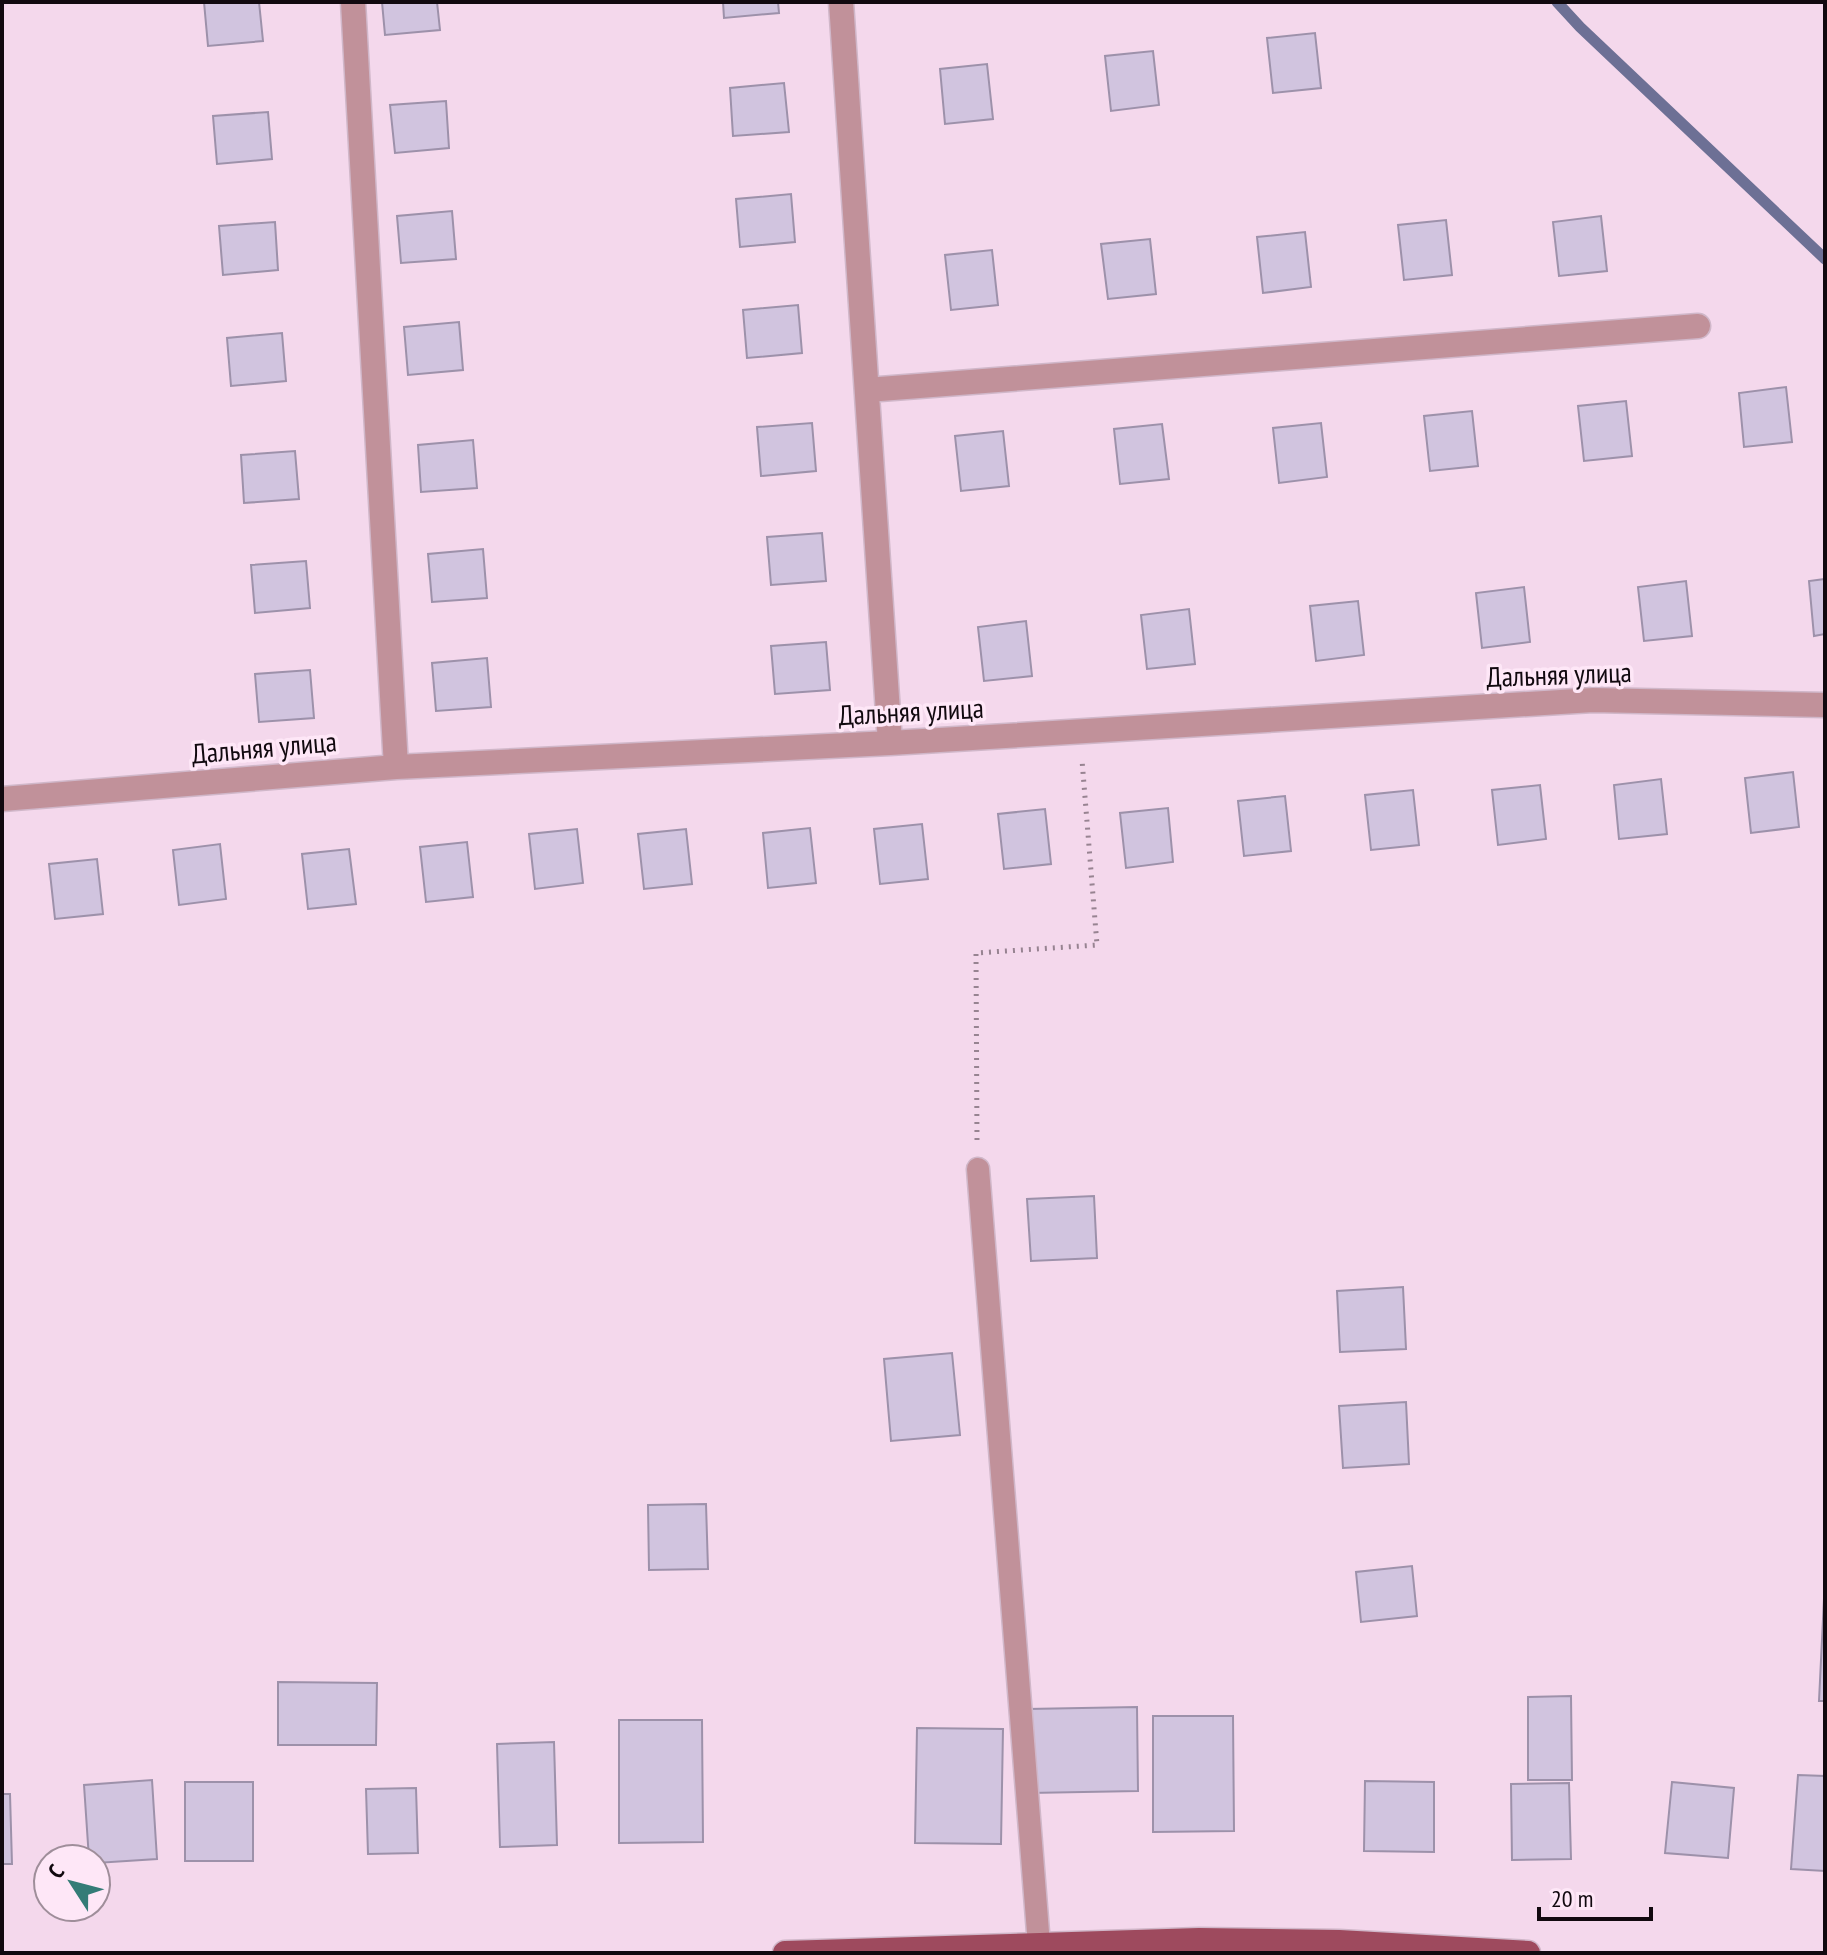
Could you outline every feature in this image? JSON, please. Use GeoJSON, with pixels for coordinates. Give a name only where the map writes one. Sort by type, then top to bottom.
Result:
{"type":"FeatureCollection","features":[{"type":"Feature","properties":{"kind":"main road"},"geometry":{"type":"LineString","coordinates":[[785,1953],[1199,1940],[1308,1941],[1528,1953]]}},
{"type":"Feature","properties":{"kind":"street"},"geometry":{"type":"LineString","coordinates":[[353,2],[396,767]]}},
{"type":"Feature","properties":{"kind":"street"},"geometry":{"type":"LineString","coordinates":[[841,2],[890,743]]}},
{"type":"Feature","properties":{"kind":"street"},"geometry":{"type":"LineString","coordinates":[[867,390],[1698,326]]}},
{"type":"Feature","properties":{"kind":"street","name":"Дальняя улица"},"geometry":{"type":"LineString","coordinates":[[2,799],[396,767],[890,743],[1593,700],[1825,705]]}},
{"type":"Feature","properties":{"kind":"lane"},"geometry":{"type":"LineString","coordinates":[[978,1169],[1039,1945]]}},
{"type":"Feature","properties":{"kind":"path"},"geometry":{"type":"LineString","coordinates":[[978,1169],[976,953],[1097,945],[1080,731]]}},
{"type":"Feature","properties":{"kind":"building"},"geometry":{"type":"Polygon","coordinates":[[[204,2],[259,2],[263,41],[208,46],[204,2]]]}},
{"type":"Feature","properties":{"kind":"building"},"geometry":{"type":"Polygon","coordinates":[[[382,2],[437,2],[440,30],[385,35],[382,2]]]}},
{"type":"Feature","properties":{"kind":"building"},"geometry":{"type":"Polygon","coordinates":[[[723,2],[778,2],[779,13],[724,18],[723,2]]]}},
{"type":"Feature","properties":{"kind":"building"},"geometry":{"type":"Polygon","coordinates":[[[1315,33],[1321,88],[1273,93],[1267,38],[1315,33]]]}},
{"type":"Feature","properties":{"kind":"building"},"geometry":{"type":"Polygon","coordinates":[[[1153,51],[1159,105],[1111,111],[1105,56],[1153,51]]]}},
{"type":"Feature","properties":{"kind":"building"},"geometry":{"type":"Polygon","coordinates":[[[987,64],[993,119],[945,124],[940,69],[987,64]]]}},
{"type":"Feature","properties":{"kind":"building"},"geometry":{"type":"Polygon","coordinates":[[[784,83],[789,132],[733,136],[730,88],[784,83]]]}},
{"type":"Feature","properties":{"kind":"building"},"geometry":{"type":"Polygon","coordinates":[[[446,101],[449,148],[395,153],[390,105],[446,101]]]}},
{"type":"Feature","properties":{"kind":"building"},"geometry":{"type":"Polygon","coordinates":[[[268,112],[272,159],[217,164],[213,116],[268,112]]]}},
{"type":"Feature","properties":{"kind":"building"},"geometry":{"type":"Polygon","coordinates":[[[791,194],[795,242],[740,247],[736,199],[791,194]]]}},
{"type":"Feature","properties":{"kind":"building"},"geometry":{"type":"Polygon","coordinates":[[[452,211],[456,259],[401,263],[397,216],[452,211]]]}},
{"type":"Feature","properties":{"kind":"building"},"geometry":{"type":"Polygon","coordinates":[[[1601,216],[1607,271],[1559,276],[1553,222],[1601,216]]]}},
{"type":"Feature","properties":{"kind":"building"},"geometry":{"type":"Polygon","coordinates":[[[1446,220],[1452,275],[1404,280],[1398,225],[1446,220]]]}},
{"type":"Feature","properties":{"kind":"building"},"geometry":{"type":"Polygon","coordinates":[[[275,222],[278,270],[223,275],[219,226],[275,222]]]}},
{"type":"Feature","properties":{"kind":"building"},"geometry":{"type":"Polygon","coordinates":[[[1305,232],[1311,287],[1263,293],[1257,237],[1305,232]]]}},
{"type":"Feature","properties":{"kind":"building"},"geometry":{"type":"Polygon","coordinates":[[[1150,239],[1156,294],[1108,299],[1101,244],[1150,239]]]}},
{"type":"Feature","properties":{"kind":"building"},"geometry":{"type":"Polygon","coordinates":[[[992,250],[998,305],[951,310],[945,255],[992,250]]]}},
{"type":"Feature","properties":{"kind":"building"},"geometry":{"type":"Polygon","coordinates":[[[798,305],[802,353],[747,358],[743,310],[798,305]]]}},
{"type":"Feature","properties":{"kind":"building"},"geometry":{"type":"Polygon","coordinates":[[[459,322],[463,370],[408,375],[404,327],[459,322]]]}},
{"type":"Feature","properties":{"kind":"building"},"geometry":{"type":"Polygon","coordinates":[[[282,333],[286,381],[231,386],[227,338],[282,333]]]}},
{"type":"Feature","properties":{"kind":"building"},"geometry":{"type":"Polygon","coordinates":[[[1786,387],[1792,442],[1744,447],[1739,393],[1786,387]]]}},
{"type":"Feature","properties":{"kind":"building"},"geometry":{"type":"Polygon","coordinates":[[[1626,401],[1632,456],[1584,461],[1578,406],[1626,401]]]}},
{"type":"Feature","properties":{"kind":"building"},"geometry":{"type":"Polygon","coordinates":[[[1472,411],[1478,466],[1430,471],[1424,416],[1472,411]]]}},
{"type":"Feature","properties":{"kind":"building"},"geometry":{"type":"Polygon","coordinates":[[[812,423],[816,471],[761,476],[757,427],[812,423]]]}},
{"type":"Feature","properties":{"kind":"building"},"geometry":{"type":"Polygon","coordinates":[[[1321,423],[1327,477],[1279,483],[1273,428],[1321,423]]]}},
{"type":"Feature","properties":{"kind":"building"},"geometry":{"type":"Polygon","coordinates":[[[1162,424],[1169,479],[1120,484],[1114,429],[1162,424]]]}},
{"type":"Feature","properties":{"kind":"building"},"geometry":{"type":"Polygon","coordinates":[[[1003,431],[1009,486],[961,491],[955,436],[1003,431]]]}},
{"type":"Feature","properties":{"kind":"building"},"geometry":{"type":"Polygon","coordinates":[[[473,440],[477,488],[421,492],[418,445],[473,440]]]}},
{"type":"Feature","properties":{"kind":"building"},"geometry":{"type":"Polygon","coordinates":[[[295,451],[299,499],[244,503],[241,455],[295,451]]]}},
{"type":"Feature","properties":{"kind":"building"},"geometry":{"type":"Polygon","coordinates":[[[822,533],[826,581],[771,585],[767,537],[822,533]]]}},
{"type":"Feature","properties":{"kind":"building"},"geometry":{"type":"Polygon","coordinates":[[[483,549],[487,598],[432,602],[428,554],[483,549]]]}},
{"type":"Feature","properties":{"kind":"building"},"geometry":{"type":"Polygon","coordinates":[[[306,561],[310,608],[255,613],[251,565],[306,561]]]}},
{"type":"Feature","properties":{"kind":"building"},"geometry":{"type":"Polygon","coordinates":[[[1825,579],[1825,634],[1814,636],[1809,581],[1825,579]]]}},
{"type":"Feature","properties":{"kind":"building"},"geometry":{"type":"Polygon","coordinates":[[[1686,581],[1692,636],[1644,641],[1638,587],[1686,581]]]}},
{"type":"Feature","properties":{"kind":"building"},"geometry":{"type":"Polygon","coordinates":[[[1524,587],[1530,642],[1482,648],[1476,593],[1524,587]]]}},
{"type":"Feature","properties":{"kind":"building"},"geometry":{"type":"Polygon","coordinates":[[[1358,601],[1364,655],[1316,661],[1310,606],[1358,601]]]}},
{"type":"Feature","properties":{"kind":"building"},"geometry":{"type":"Polygon","coordinates":[[[1189,609],[1195,664],[1147,669],[1141,615],[1189,609]]]}},
{"type":"Feature","properties":{"kind":"building"},"geometry":{"type":"Polygon","coordinates":[[[1026,621],[1032,676],[984,681],[978,627],[1026,621]]]}},
{"type":"Feature","properties":{"kind":"building"},"geometry":{"type":"Polygon","coordinates":[[[826,642],[830,690],[775,694],[771,646],[826,642]]]}},
{"type":"Feature","properties":{"kind":"building"},"geometry":{"type":"Polygon","coordinates":[[[487,658],[491,707],[436,711],[432,663],[487,658]]]}},
{"type":"Feature","properties":{"kind":"building"},"geometry":{"type":"Polygon","coordinates":[[[310,670],[314,718],[259,722],[255,674],[310,670]]]}},
{"type":"Feature","properties":{"kind":"building"},"geometry":{"type":"Polygon","coordinates":[[[1793,772],[1799,827],[1751,833],[1745,778],[1793,772]]]}},
{"type":"Feature","properties":{"kind":"building"},"geometry":{"type":"Polygon","coordinates":[[[1661,779],[1667,834],[1619,839],[1614,785],[1661,779]]]}},
{"type":"Feature","properties":{"kind":"building"},"geometry":{"type":"Polygon","coordinates":[[[1540,785],[1546,839],[1498,845],[1492,790],[1540,785]]]}},
{"type":"Feature","properties":{"kind":"building"},"geometry":{"type":"Polygon","coordinates":[[[1413,790],[1419,845],[1371,850],[1365,795],[1413,790]]]}},
{"type":"Feature","properties":{"kind":"building"},"geometry":{"type":"Polygon","coordinates":[[[1285,796],[1291,851],[1244,856],[1238,801],[1285,796]]]}},
{"type":"Feature","properties":{"kind":"building"},"geometry":{"type":"Polygon","coordinates":[[[1168,808],[1173,862],[1126,868],[1120,813],[1168,808]]]}},
{"type":"Feature","properties":{"kind":"building"},"geometry":{"type":"Polygon","coordinates":[[[1045,809],[1051,864],[1004,869],[998,814],[1045,809]]]}},
{"type":"Feature","properties":{"kind":"building"},"geometry":{"type":"Polygon","coordinates":[[[922,824],[928,879],[880,884],[874,829],[922,824]]]}},
{"type":"Feature","properties":{"kind":"building"},"geometry":{"type":"Polygon","coordinates":[[[810,828],[816,883],[768,888],[763,833],[810,828]]]}},
{"type":"Feature","properties":{"kind":"building"},"geometry":{"type":"Polygon","coordinates":[[[577,829],[583,883],[535,889],[529,834],[577,829]]]}},
{"type":"Feature","properties":{"kind":"building"},"geometry":{"type":"Polygon","coordinates":[[[686,829],[692,884],[644,889],[638,834],[686,829]]]}},
{"type":"Feature","properties":{"kind":"building"},"geometry":{"type":"Polygon","coordinates":[[[467,842],[473,897],[426,902],[420,847],[467,842]]]}},
{"type":"Feature","properties":{"kind":"building"},"geometry":{"type":"Polygon","coordinates":[[[220,844],[226,899],[179,905],[173,850],[220,844]]]}},
{"type":"Feature","properties":{"kind":"building"},"geometry":{"type":"Polygon","coordinates":[[[349,849],[356,904],[308,909],[302,854],[349,849]]]}},
{"type":"Feature","properties":{"kind":"building"},"geometry":{"type":"Polygon","coordinates":[[[97,859],[103,914],[55,919],[49,864],[97,859]]]}},
{"type":"Feature","properties":{"kind":"building"},"geometry":{"type":"Polygon","coordinates":[[[1094,1196],[1097,1258],[1031,1261],[1027,1199],[1094,1196]]]}},
{"type":"Feature","properties":{"kind":"building"},"geometry":{"type":"Polygon","coordinates":[[[1403,1287],[1406,1349],[1340,1352],[1337,1291],[1403,1287]]]}},
{"type":"Feature","properties":{"kind":"building"},"geometry":{"type":"Polygon","coordinates":[[[952,1353],[960,1435],[891,1441],[884,1359],[952,1353]]]}},
{"type":"Feature","properties":{"kind":"building"},"geometry":{"type":"Polygon","coordinates":[[[1406,1402],[1409,1464],[1343,1468],[1339,1406],[1406,1402]]]}},
{"type":"Feature","properties":{"kind":"building"},"geometry":{"type":"Polygon","coordinates":[[[706,1504],[708,1569],[649,1570],[648,1505],[706,1504]]]}},
{"type":"Feature","properties":{"kind":"building"},"geometry":{"type":"Polygon","coordinates":[[[1412,1566],[1417,1616],[1361,1622],[1356,1572],[1412,1566]]]}},
{"type":"Feature","properties":{"kind":"building"},"geometry":{"type":"Polygon","coordinates":[[[1825,1578],[1825,1701],[1819,1701],[1825,1578]]]}},
{"type":"Feature","properties":{"kind":"building"},"geometry":{"type":"Polygon","coordinates":[[[278,1682],[377,1683],[376,1745],[278,1745],[278,1682]]]}},
{"type":"Feature","properties":{"kind":"building"},"geometry":{"type":"Polygon","coordinates":[[[1571,1696],[1572,1780],[1528,1780],[1528,1697],[1571,1696]]]}},
{"type":"Feature","properties":{"kind":"building"},"geometry":{"type":"Polygon","coordinates":[[[1137,1707],[1138,1791],[1029,1793],[1027,1709],[1137,1707]]]}},
{"type":"Feature","properties":{"kind":"building"},"geometry":{"type":"Polygon","coordinates":[[[1153,1716],[1233,1716],[1234,1831],[1153,1832],[1153,1716]]]}},
{"type":"Feature","properties":{"kind":"building"},"geometry":{"type":"Polygon","coordinates":[[[619,1720],[702,1720],[703,1842],[619,1843],[619,1720]]]}},
{"type":"Feature","properties":{"kind":"building"},"geometry":{"type":"Polygon","coordinates":[[[917,1728],[1003,1729],[1001,1844],[915,1843],[917,1728]]]}},
{"type":"Feature","properties":{"kind":"building"},"geometry":{"type":"Polygon","coordinates":[[[554,1742],[557,1845],[500,1847],[497,1744],[554,1742]]]}},
{"type":"Feature","properties":{"kind":"building"},"geometry":{"type":"Polygon","coordinates":[[[1798,1775],[1825,1776],[1825,1871],[1791,1869],[1798,1775]]]}},
{"type":"Feature","properties":{"kind":"building"},"geometry":{"type":"Polygon","coordinates":[[[152,1780],[157,1859],[112,1862],[112,1843],[88,1843],[84,1785],[152,1780]]]}},
{"type":"Feature","properties":{"kind":"building"},"geometry":{"type":"Polygon","coordinates":[[[1365,1781],[1434,1782],[1434,1852],[1364,1851],[1365,1781]]]}},
{"type":"Feature","properties":{"kind":"building"},"geometry":{"type":"Polygon","coordinates":[[[185,1782],[253,1782],[253,1861],[185,1861],[185,1782]]]}},
{"type":"Feature","properties":{"kind":"building"},"geometry":{"type":"Polygon","coordinates":[[[1672,1782],[1734,1788],[1728,1858],[1665,1853],[1672,1782]]]}},
{"type":"Feature","properties":{"kind":"building"},"geometry":{"type":"Polygon","coordinates":[[[1569,1783],[1571,1859],[1512,1860],[1511,1784],[1569,1783]]]}},
{"type":"Feature","properties":{"kind":"building"},"geometry":{"type":"Polygon","coordinates":[[[416,1788],[418,1853],[368,1854],[366,1789],[416,1788]]]}},
{"type":"Feature","properties":{"kind":"building"},"geometry":{"type":"Polygon","coordinates":[[[2,1794],[10,1794],[12,1864],[2,1864],[2,1794]]]}},
{"type":"Feature","properties":{"kind":"waterway"},"geometry":{"type":"LineString","coordinates":[[1557,2],[1825,259]]}}]}
